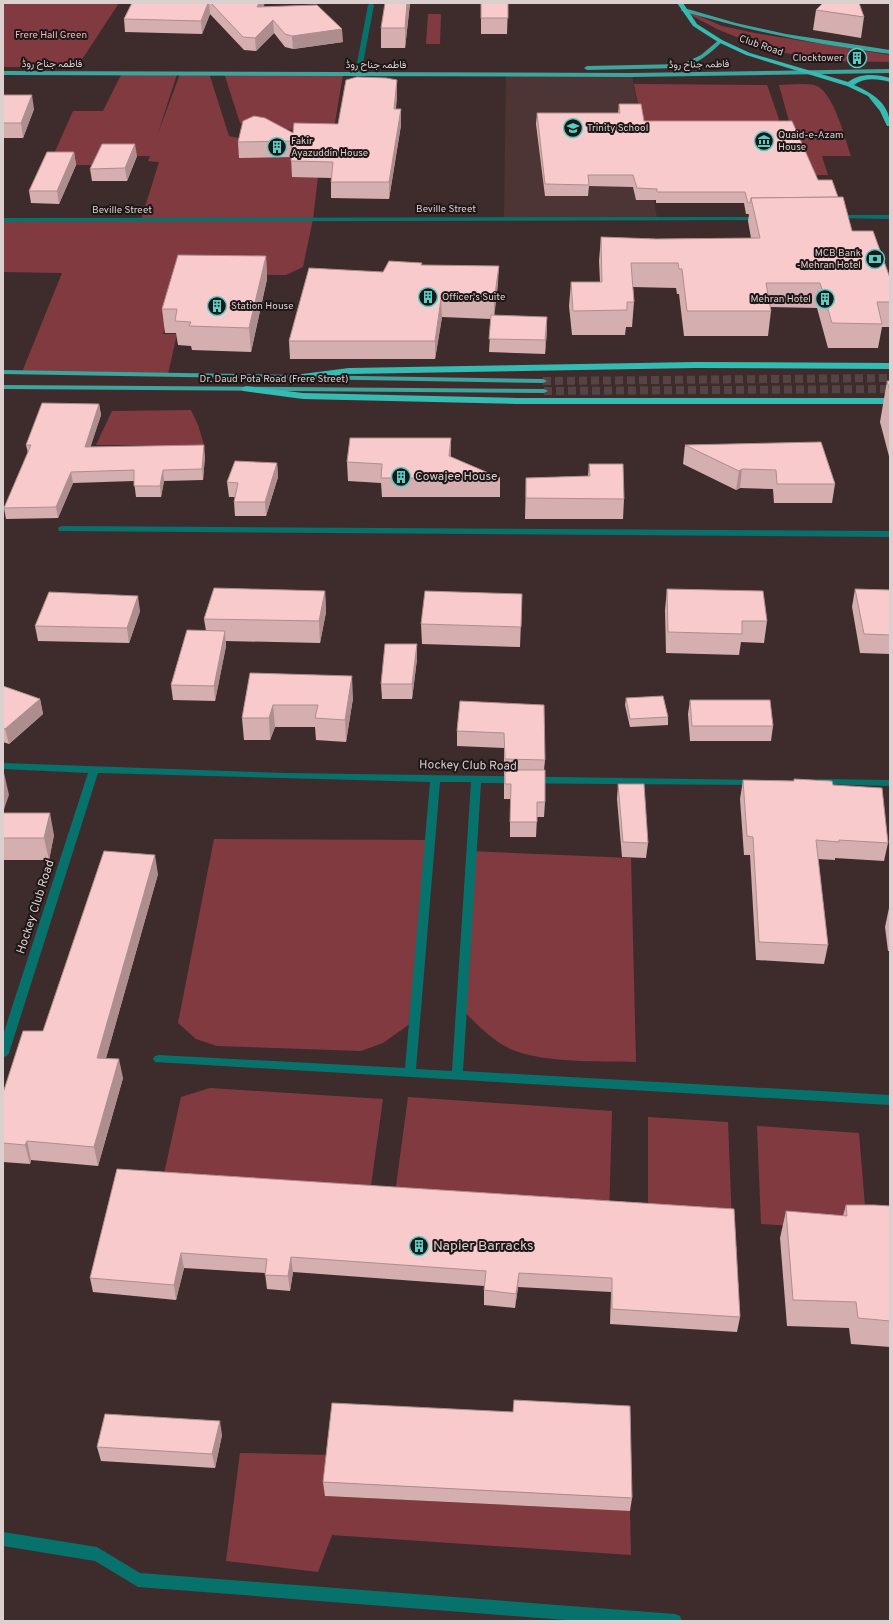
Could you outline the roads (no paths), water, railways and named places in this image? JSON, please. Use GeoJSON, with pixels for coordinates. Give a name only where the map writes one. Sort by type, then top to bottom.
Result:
{"type":"FeatureCollection","features":[{"type":"Feature","properties":{"kind":"highway","name":"Club Road"},"geometry":{"type":"LineString","coordinates":[[680,3],[696,25],[720,41],[748,54],[849,85],[870,94],[883,110],[890,124]]}},
{"type":"Feature","properties":{"kind":"highway"},"geometry":{"type":"LineString","coordinates":[[849,85],[855,79],[863,76],[881,77],[890,80]]}},
{"type":"Feature","properties":{"kind":"highway"},"geometry":{"type":"LineString","coordinates":[[302,377],[349,371],[681,366],[890,366]]}},
{"type":"Feature","properties":{"kind":"highway"},"geometry":{"type":"LineString","coordinates":[[246,389],[303,396],[516,402],[890,401]]}},
{"type":"Feature","properties":{"kind":"main road"},"geometry":{"type":"LineString","coordinates":[[684,10],[730,24],[780,36],[890,52]]}},
{"type":"Feature","properties":{"kind":"main road","name":"فاطمہ جناح روڈ"},"geometry":{"type":"LineString","coordinates":[[582,68],[683,66],[696,61],[707,54],[720,41]]}},
{"type":"Feature","properties":{"kind":"main road","name":"فاطمہ جناح روڈ"},"geometry":{"type":"LineString","coordinates":[[3,67],[632,75],[890,71]]}},
{"type":"Feature","properties":{"kind":"main road","name":"فاطمہ جناح روڈ"},"geometry":{"type":"LineString","coordinates":[[3,73],[566,68]]}},
{"type":"Feature","properties":{"kind":"main road","name":"Dr. Daud Pota Road (Frere Street)"},"geometry":{"type":"LineString","coordinates":[[3,372],[543,381]]}},
{"type":"Feature","properties":{"kind":"main road","name":"Dr. Daud Pota Road (Frere Street)"},"geometry":{"type":"LineString","coordinates":[[3,387],[544,391]]}},
{"type":"Feature","properties":{"kind":"street"},"geometry":{"type":"LineString","coordinates":[[359,71],[371,5]]}},
{"type":"Feature","properties":{"kind":"street"},"geometry":{"type":"LineString","coordinates":[[829,217],[890,217]]}},
{"type":"Feature","properties":{"kind":"street","name":"Beville Street"},"geometry":{"type":"LineString","coordinates":[[3,220],[768,218]]}},
{"type":"Feature","properties":{"kind":"street"},"geometry":{"type":"LineString","coordinates":[[62,529],[890,534]]}},
{"type":"Feature","properties":{"kind":"street","name":"Hockey Club Road"},"geometry":{"type":"LineString","coordinates":[[3,766],[94,770],[476,780],[763,782]]}},
{"type":"Feature","properties":{"kind":"street","name":"Hockey Club Road"},"geometry":{"type":"LineString","coordinates":[[3,1053],[94,770]]}},
{"type":"Feature","properties":{"kind":"street"},"geometry":{"type":"LineString","coordinates":[[410,1072],[431,840],[435,779]]}},
{"type":"Feature","properties":{"kind":"street"},"geometry":{"type":"LineString","coordinates":[[457,1075],[476,780]]}},
{"type":"Feature","properties":{"kind":"street"},"geometry":{"type":"LineString","coordinates":[[810,782],[890,783]]}},
{"type":"Feature","properties":{"kind":"street"},"geometry":{"type":"LineString","coordinates":[[159,1058],[890,1100]]}},
{"type":"Feature","properties":{"kind":"street"},"geometry":{"type":"LineString","coordinates":[[3,1539],[97,1554],[138,1580],[675,1621]]}},
{"type":"Feature","properties":{"kind":"tunnel"},"geometry":{"type":"LineString","coordinates":[[543,381],[890,378]]}},
{"type":"Feature","properties":{"kind":"tunnel"},"geometry":{"type":"LineString","coordinates":[[544,391],[890,389]]}},
{"type":"Feature","properties":{"kind":"place","name":"Clocktower"},"geometry":{"type":"Point","coordinates":[857,58]}},
{"type":"Feature","properties":{"kind":"place","name":"Trinity School"},"geometry":{"type":"Point","coordinates":[573,128]}},
{"type":"Feature","properties":{"kind":"place","name":"Quaid-e-Azam House"},"geometry":{"type":"Point","coordinates":[764,141]}},
{"type":"Feature","properties":{"kind":"place","name":"Fakir Ayazuddin House"},"geometry":{"type":"Point","coordinates":[277,147]}},
{"type":"Feature","properties":{"kind":"place","name":"MCB Bank -Mehran Hotel"},"geometry":{"type":"Point","coordinates":[875,259]}},
{"type":"Feature","properties":{"kind":"place","name":"Officer's Suite"},"geometry":{"type":"Point","coordinates":[428,297]}},
{"type":"Feature","properties":{"kind":"place","name":"Mehran Hotel"},"geometry":{"type":"Point","coordinates":[825,299]}},
{"type":"Feature","properties":{"kind":"place","name":"Station House"},"geometry":{"type":"Point","coordinates":[217,306]}},
{"type":"Feature","properties":{"kind":"place","name":"Cowajee House"},"geometry":{"type":"Point","coordinates":[401,477]}},
{"type":"Feature","properties":{"kind":"place","name":"Napier Barracks"},"geometry":{"type":"Point","coordinates":[419,1246]}},
{"type":"Feature","properties":{"kind":"park label","name":"Frere Hall Green"},"geometry":{"type":"Point","coordinates":[51,35]}}]}
